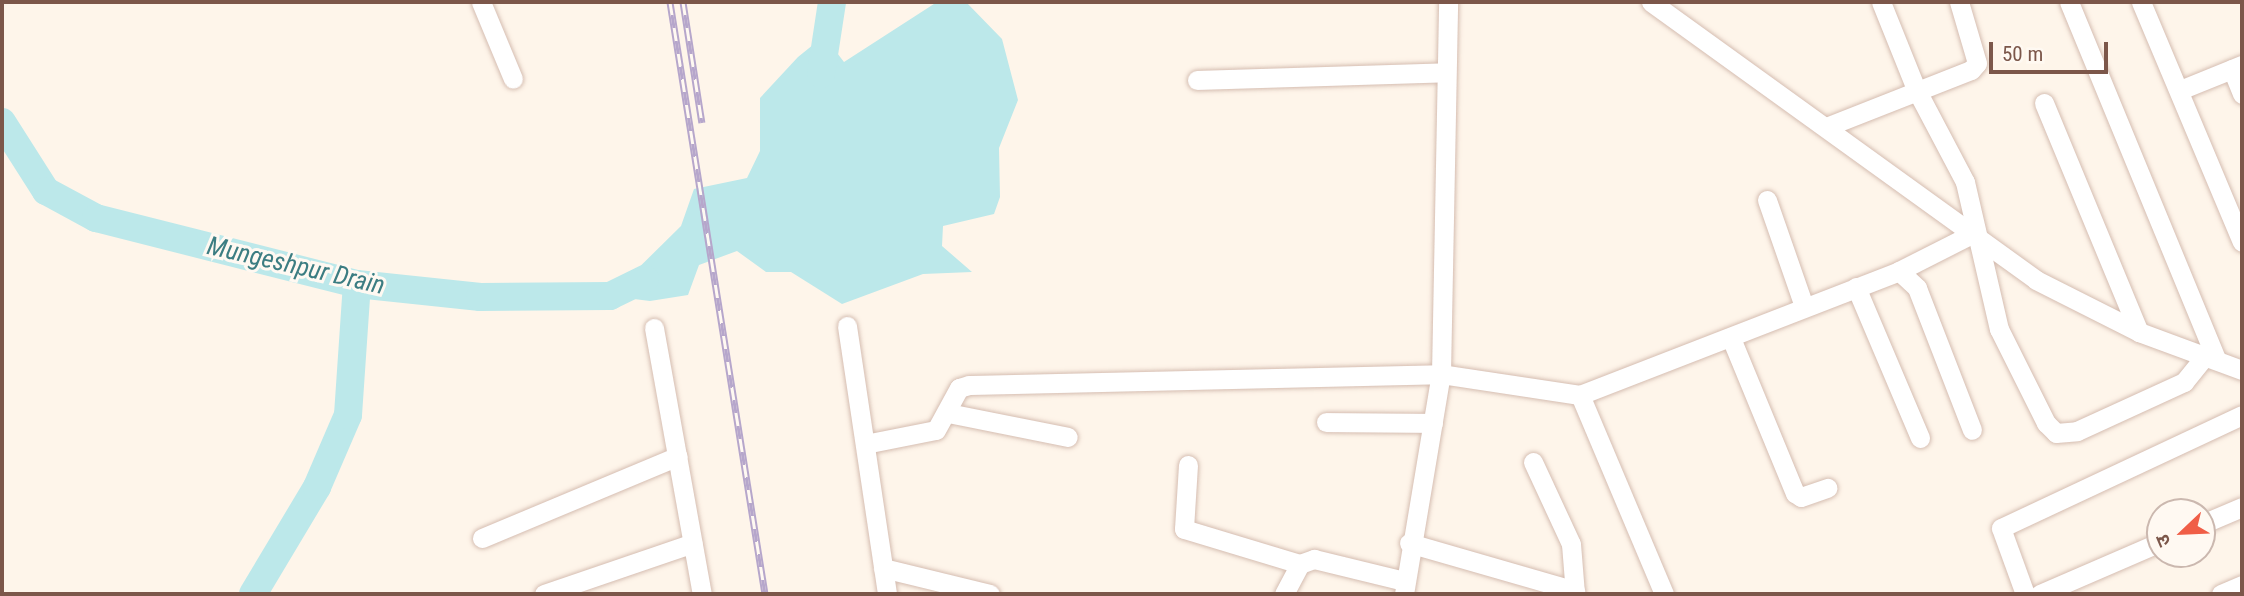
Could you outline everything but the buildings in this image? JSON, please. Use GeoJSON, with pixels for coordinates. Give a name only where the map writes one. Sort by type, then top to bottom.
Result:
{"type":"FeatureCollection","features":[{"type":"Feature","properties":{"kind":"street"},"geometry":{"type":"LineString","coordinates":[[481,2],[513,79]]}},
{"type":"Feature","properties":{"kind":"street"},"geometry":{"type":"LineString","coordinates":[[1188,466],[1184,529],[1300,564],[1321,560],[1404,587],[1409,543],[1441,374],[1448,2]]}},
{"type":"Feature","properties":{"kind":"street"},"geometry":{"type":"LineString","coordinates":[[1651,2],[2036,280],[2139,332],[2228,362]]}},
{"type":"Feature","properties":{"kind":"street"},"geometry":{"type":"LineString","coordinates":[[1881,2],[1916,89],[1958,164],[1999,329],[2056,433],[2077,431],[2228,362]]}},
{"type":"Feature","properties":{"kind":"street"},"geometry":{"type":"LineString","coordinates":[[1826,127],[1977,63],[1959,2]]}},
{"type":"Feature","properties":{"kind":"street"},"geometry":{"type":"LineString","coordinates":[[2069,2],[2228,362]]}},
{"type":"Feature","properties":{"kind":"street"},"geometry":{"type":"LineString","coordinates":[[2141,2],[2242,242]]}},
{"type":"Feature","properties":{"kind":"street"},"geometry":{"type":"LineString","coordinates":[[2180,90],[2237,67],[2242,94]]}},
{"type":"Feature","properties":{"kind":"street"},"geometry":{"type":"LineString","coordinates":[[1198,80],[1446,72]]}},
{"type":"Feature","properties":{"kind":"street"},"geometry":{"type":"LineString","coordinates":[[2044,103],[2139,332]]}},
{"type":"Feature","properties":{"kind":"street"},"geometry":{"type":"LineString","coordinates":[[1767,200],[1804,306]]}},
{"type":"Feature","properties":{"kind":"street"},"geometry":{"type":"LineString","coordinates":[[865,444],[924,436],[936,430],[948,413],[959,388],[969,385],[1441,374],[1580,395],[1731,338],[1804,306],[1856,288],[1977,238]]}},
{"type":"Feature","properties":{"kind":"street"},"geometry":{"type":"LineString","coordinates":[[1899,271],[1917,288],[1972,430]]}},
{"type":"Feature","properties":{"kind":"street"},"geometry":{"type":"LineString","coordinates":[[1856,288],[1920,438]]}},
{"type":"Feature","properties":{"kind":"street"},"geometry":{"type":"LineString","coordinates":[[848,326],[887,594]]}},
{"type":"Feature","properties":{"kind":"street"},"geometry":{"type":"LineString","coordinates":[[653,328],[702,594]]}},
{"type":"Feature","properties":{"kind":"street"},"geometry":{"type":"LineString","coordinates":[[1731,338],[1795,493],[1801,497],[1827,488]]}},
{"type":"Feature","properties":{"kind":"street"},"geometry":{"type":"LineString","coordinates":[[1580,395],[1664,594]]}},
{"type":"Feature","properties":{"kind":"street"},"geometry":{"type":"LineString","coordinates":[[948,413],[1068,437]]}},
{"type":"Feature","properties":{"kind":"street"},"geometry":{"type":"LineString","coordinates":[[2025,594],[2001,528],[2242,415]]}},
{"type":"Feature","properties":{"kind":"street"},"geometry":{"type":"LineString","coordinates":[[1326,422],[1433,424]]}},
{"type":"Feature","properties":{"kind":"street"},"geometry":{"type":"LineString","coordinates":[[482,538],[678,456]]}},
{"type":"Feature","properties":{"kind":"street"},"geometry":{"type":"LineString","coordinates":[[1409,543],[1575,593],[1571,544],[1533,462]]}},
{"type":"Feature","properties":{"kind":"street"},"geometry":{"type":"LineString","coordinates":[[2216,518],[2242,507]]}},
{"type":"Feature","properties":{"kind":"street"},"geometry":{"type":"LineString","coordinates":[[544,594],[693,543]]}},
{"type":"Feature","properties":{"kind":"street"},"geometry":{"type":"LineString","coordinates":[[2040,594],[2146,548]]}},
{"type":"Feature","properties":{"kind":"street"},"geometry":{"type":"LineString","coordinates":[[1284,594],[1300,564]]}},
{"type":"Feature","properties":{"kind":"street"},"geometry":{"type":"LineString","coordinates":[[883,568],[990,594]]}},
{"type":"Feature","properties":{"kind":"street"},"geometry":{"type":"LineString","coordinates":[[2221,594],[2242,585]]}},
{"type":"Feature","properties":{"kind":"water"},"geometry":{"type":"Polygon","coordinates":[[[937,2],[966,2],[1002,39],[1018,100],[999,148],[1000,197],[994,214],[943,226],[942,246],[972,272],[923,274],[842,304],[791,272],[766,272],[737,251],[699,265],[688,295],[650,301],[610,296],[681,226],[694,189],[747,178],[760,151],[760,98],[798,57],[824,36],[844,62],[937,2]]]}},
{"type":"Feature","properties":{"kind":"waterway","name":"Mungeshpur Drain"},"geometry":{"type":"LineString","coordinates":[[821,74],[832,2]]}},
{"type":"Feature","properties":{"kind":"waterway","name":"Mungeshpur Drain"},"geometry":{"type":"LineString","coordinates":[[2,122],[46,191],[96,218],[357,284],[480,297],[610,296],[645,279]]}},
{"type":"Feature","properties":{"kind":"waterway"},"geometry":{"type":"LineString","coordinates":[[253,594],[317,487],[348,415],[357,284]]}},
{"type":"Feature","properties":{"kind":"railway"},"geometry":{"type":"LineString","coordinates":[[670,2],[765,594]]}},
{"type":"Feature","properties":{"kind":"railway"},"geometry":{"type":"LineString","coordinates":[[683,2],[702,123]]}}]}
